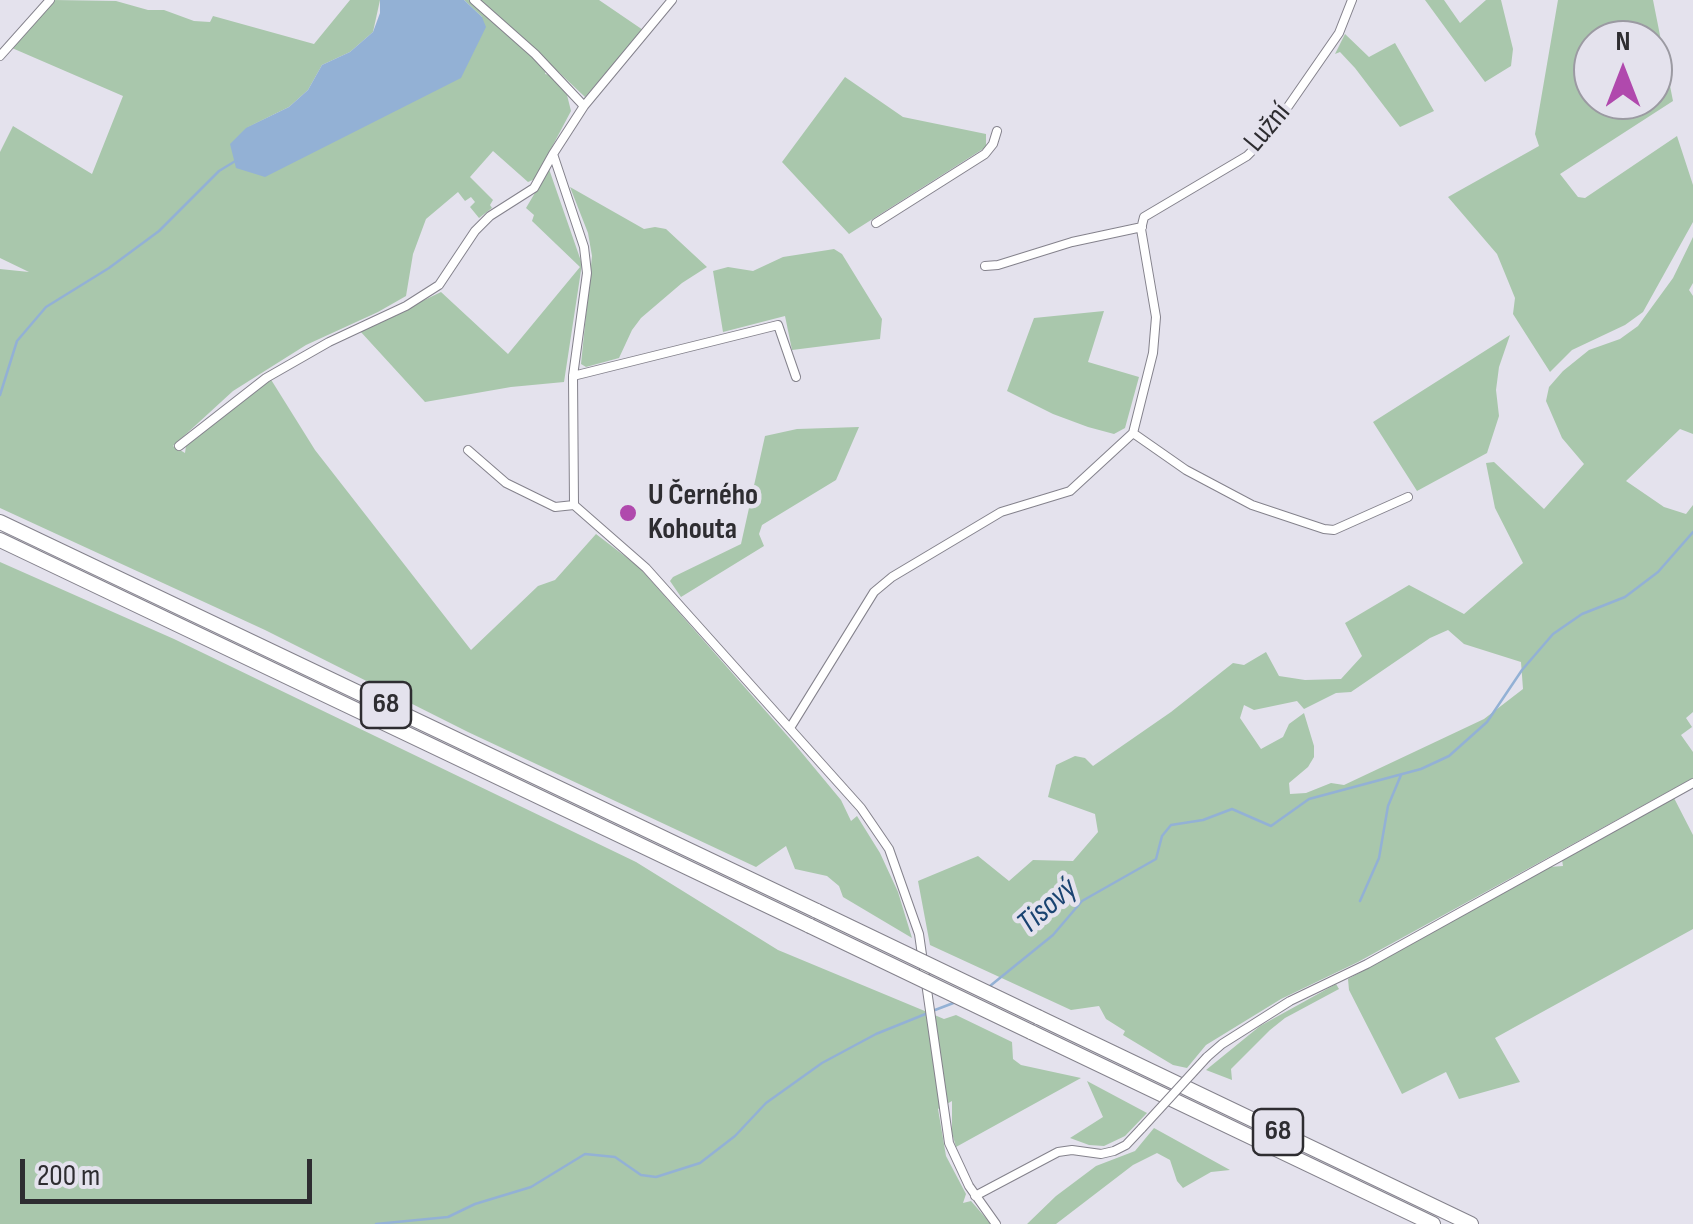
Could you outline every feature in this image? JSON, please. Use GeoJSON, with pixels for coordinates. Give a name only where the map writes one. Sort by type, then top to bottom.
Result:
{"type":"FeatureCollection","features":[{"type":"Feature","properties":{"kind":"highway","name":"68"},"geometry":{"type":"LineString","coordinates":[[0,522],[814,918],[1031,1032],[1433,1224]]}},
{"type":"Feature","properties":{"kind":"highway","name":"68"},"geometry":{"type":"LineString","coordinates":[[0,540],[814,918],[1038,1017],[1470,1224]]}},
{"type":"Feature","properties":{"kind":"street"},"geometry":{"type":"LineString","coordinates":[[0,56],[50,0]]}},
{"type":"Feature","properties":{"kind":"street"},"geometry":{"type":"LineString","coordinates":[[179,446],[266,378],[439,285],[474,232],[490,216],[534,188],[574,119],[672,0]]}},
{"type":"Feature","properties":{"kind":"street","name":"Lužní"},"geometry":{"type":"LineString","coordinates":[[1142,227],[1144,217],[1247,156],[1258,145],[1339,33],[1352,0]]}},
{"type":"Feature","properties":{"kind":"street"},"geometry":{"type":"LineString","coordinates":[[477,3],[535,54],[584,106]]}},
{"type":"Feature","properties":{"kind":"street"},"geometry":{"type":"LineString","coordinates":[[876,223],[986,154],[994,144],[996,131]]}},
{"type":"Feature","properties":{"kind":"street"},"geometry":{"type":"LineString","coordinates":[[553,154],[584,247],[587,273],[573,376],[574,505]]}},
{"type":"Feature","properties":{"kind":"street"},"geometry":{"type":"LineString","coordinates":[[790,728],[874,592],[907,567],[1001,512],[1070,491],[1133,433],[1153,353],[1156,317],[1142,227],[985,266]]}},
{"type":"Feature","properties":{"kind":"street"},"geometry":{"type":"LineString","coordinates":[[573,376],[778,325],[796,377]]}},
{"type":"Feature","properties":{"kind":"street"},"geometry":{"type":"LineString","coordinates":[[1133,433],[1186,470],[1252,506],[1324,529],[1334,530],[1408,497]]}},
{"type":"Feature","properties":{"kind":"street"},"geometry":{"type":"LineString","coordinates":[[468,450],[506,483],[554,506],[574,505],[646,568],[861,808],[889,849],[919,934],[949,1143],[975,1196],[996,1224]]}},
{"type":"Feature","properties":{"kind":"street"},"geometry":{"type":"LineString","coordinates":[[975,1196],[1058,1152],[1101,1154],[1126,1145],[1207,1057],[1290,1000],[1367,964],[1693,783]]}},
{"type":"Feature","properties":{"kind":"green space"},"geometry":{"type":"Polygon","coordinates":[[[54,0],[116,1],[164,10],[194,21],[210,22],[213,16],[314,44],[350,0],[380,0],[373,32],[350,52],[322,65],[308,90],[289,107],[246,128],[482,17],[464,0],[599,0],[643,30],[585,97],[549,63],[545,74],[551,75],[567,95],[571,111],[535,179],[528,182],[493,151],[470,177],[493,200],[492,208],[479,218],[470,207],[475,202],[471,197],[465,201],[458,192],[426,219],[413,254],[406,296],[306,345],[233,391],[173,446],[185,453],[186,446],[270,378],[315,450],[471,650],[538,586],[555,580],[596,534],[639,567],[792,741],[841,800],[851,821],[857,816],[898,892],[912,938],[843,897],[839,886],[827,876],[795,869],[786,846],[756,867],[468,732],[265,630],[0,508],[0,269],[29,272],[0,258],[0,152],[13,126],[92,174],[123,96],[12,48],[54,0]]]}},
{"type":"Feature","properties":{"kind":"green space"},"geometry":{"type":"Polygon","coordinates":[[[1425,0],[1444,0],[1460,23],[1486,0],[1501,0],[1513,49],[1511,66],[1485,82],[1425,0]]]}},
{"type":"Feature","properties":{"kind":"green space"},"geometry":{"type":"Polygon","coordinates":[[[1558,0],[1653,0],[1657,20],[1573,20],[1573,120],[1644,120],[1560,174],[1578,197],[1585,198],[1677,136],[1693,185],[1693,222],[1643,312],[1572,350],[1550,372],[1513,314],[1515,298],[1497,254],[1448,197],[1539,146],[1535,134],[1558,0]]]}},
{"type":"Feature","properties":{"kind":"green space"},"geometry":{"type":"Polygon","coordinates":[[[1345,34],[1369,57],[1395,43],[1434,111],[1400,127],[1355,68],[1340,52],[1335,54],[1345,34]]]}},
{"type":"Feature","properties":{"kind":"green space"},"geometry":{"type":"Polygon","coordinates":[[[845,77],[903,117],[986,134],[986,147],[849,234],[782,162],[845,77]]]}},
{"type":"Feature","properties":{"kind":"green space"},"geometry":{"type":"Polygon","coordinates":[[[549,169],[582,264],[564,382],[425,402],[360,331],[441,292],[508,354],[580,267],[532,221],[534,215],[526,208],[549,169]]]}},
{"type":"Feature","properties":{"kind":"green space"},"geometry":{"type":"Polygon","coordinates":[[[570,187],[644,229],[666,229],[707,267],[641,318],[619,358],[586,367],[581,364],[592,256],[588,233],[570,187]]]}},
{"type":"Feature","properties":{"kind":"green space"},"geometry":{"type":"Polygon","coordinates":[[[1693,237],[1693,283],[1689,290],[1693,296],[1693,434],[1680,429],[1626,481],[1664,507],[1686,514],[1693,505],[1693,712],[1686,718],[1692,727],[1681,735],[1693,752],[1693,778],[1358,962],[1281,999],[1206,1045],[1187,1068],[1173,1065],[1123,1035],[1125,1031],[1106,1019],[1099,1006],[1071,1010],[930,945],[918,881],[978,856],[1009,881],[1033,860],[1073,861],[1098,832],[1095,814],[1048,797],[1056,765],[1075,756],[1085,758],[1093,766],[1233,663],[1244,665],[1266,652],[1279,676],[1341,679],[1362,656],[1345,623],[1409,585],[1464,614],[1523,563],[1495,508],[1486,463],[1494,462],[1544,509],[1584,464],[1562,438],[1546,401],[1549,387],[1589,350],[1620,339],[1638,326],[1673,278],[1693,237]],[[1448,630],[1351,692],[1336,693],[1304,709],[1297,701],[1254,710],[1244,705],[1240,718],[1261,749],[1283,737],[1289,724],[1304,713],[1314,757],[1289,783],[1290,794],[1306,793],[1331,783],[1344,785],[1484,719],[1523,689],[1521,662],[1464,644],[1448,630]]]}},
{"type":"Feature","properties":{"kind":"green space"},"geometry":{"type":"Polygon","coordinates":[[[834,249],[842,254],[882,319],[880,339],[792,350],[785,316],[723,332],[713,271],[728,267],[753,271],[783,257],[834,249]]]}},
{"type":"Feature","properties":{"kind":"green space"},"geometry":{"type":"Polygon","coordinates":[[[1104,311],[1088,362],[1139,377],[1125,428],[1114,434],[1088,427],[1007,391],[1034,318],[1104,311]]]}},
{"type":"Feature","properties":{"kind":"green space"},"geometry":{"type":"Polygon","coordinates":[[[1510,335],[1499,367],[1499,416],[1487,453],[1417,491],[1373,422],[1510,335]]]}},
{"type":"Feature","properties":{"kind":"green space"},"geometry":{"type":"Polygon","coordinates":[[[859,427],[836,480],[762,525],[759,534],[764,546],[681,597],[670,581],[673,577],[741,544],[765,436],[797,429],[859,427]]]}},
{"type":"Feature","properties":{"kind":"green space"},"geometry":{"type":"Polygon","coordinates":[[[0,562],[174,639],[636,862],[778,950],[944,1019],[956,1015],[1012,1042],[1013,1059],[1021,1065],[1081,1078],[956,1147],[952,1101],[938,1109],[946,1156],[966,1194],[963,1203],[971,1201],[991,1224],[0,1224],[0,562]]]}},
{"type":"Feature","properties":{"kind":"green space"},"geometry":{"type":"Polygon","coordinates":[[[1674,798],[1693,835],[1693,929],[1495,1038],[1520,1082],[1459,1099],[1446,1072],[1402,1094],[1349,990],[1348,979],[1549,867],[1563,866],[1562,860],[1674,798]]]}},
{"type":"Feature","properties":{"kind":"green space"},"geometry":{"type":"Polygon","coordinates":[[[1336,984],[1339,989],[1270,1030],[1231,1069],[1232,1080],[1206,1070],[1260,1026],[1336,984]]]}},
{"type":"Feature","properties":{"kind":"green space"},"geometry":{"type":"Polygon","coordinates":[[[1087,1081],[1147,1113],[1125,1136],[1104,1146],[1070,1138],[1103,1117],[1087,1081]]]}},
{"type":"Feature","properties":{"kind":"green space"},"geometry":{"type":"Polygon","coordinates":[[[1154,1128],[1230,1170],[1211,1172],[1183,1188],[1170,1160],[1157,1153],[1133,1165],[1056,1224],[1027,1224],[1096,1166],[1135,1151],[1154,1128]]]}},
{"type":"Feature","properties":{"kind":"water"},"geometry":{"type":"Polygon","coordinates":[[[380,0],[464,0],[482,17],[486,27],[461,78],[265,177],[236,168],[230,144],[246,128],[289,107],[308,90],[322,65],[350,52],[373,32],[380,0]]]}},
{"type":"Feature","properties":{"kind":"waterway"},"geometry":{"type":"LineString","coordinates":[[0,395],[17,341],[46,307],[159,231],[219,171],[237,160]]}},
{"type":"Feature","properties":{"kind":"waterway","name":"Tisový"},"geometry":{"type":"LineString","coordinates":[[990,986],[1053,935],[1082,901],[1156,859],[1162,836],[1171,825],[1203,820],[1232,809],[1271,826],[1309,799],[1421,769],[1449,756],[1487,722],[1522,670],[1553,634],[1582,614],[1625,597],[1658,572],[1693,532]]}},
{"type":"Feature","properties":{"kind":"waterway"},"geometry":{"type":"LineString","coordinates":[[1360,901],[1379,858],[1388,806],[1401,775]]}},
{"type":"Feature","properties":{"kind":"waterway","name":"Tisový"},"geometry":{"type":"LineString","coordinates":[[935,1010],[956,1002]]}},
{"type":"Feature","properties":{"kind":"waterway","name":"Tisový"},"geometry":{"type":"LineString","coordinates":[[376,1224],[448,1217],[475,1204],[531,1187],[585,1154],[615,1157],[641,1175],[656,1177],[700,1163],[735,1136],[766,1103],[822,1063],[876,1034],[928,1013]]}},
{"type":"Feature","properties":{"kind":"place","name":"U Černého Kohouta"},"geometry":{"type":"Point","coordinates":[628,513]}}]}
